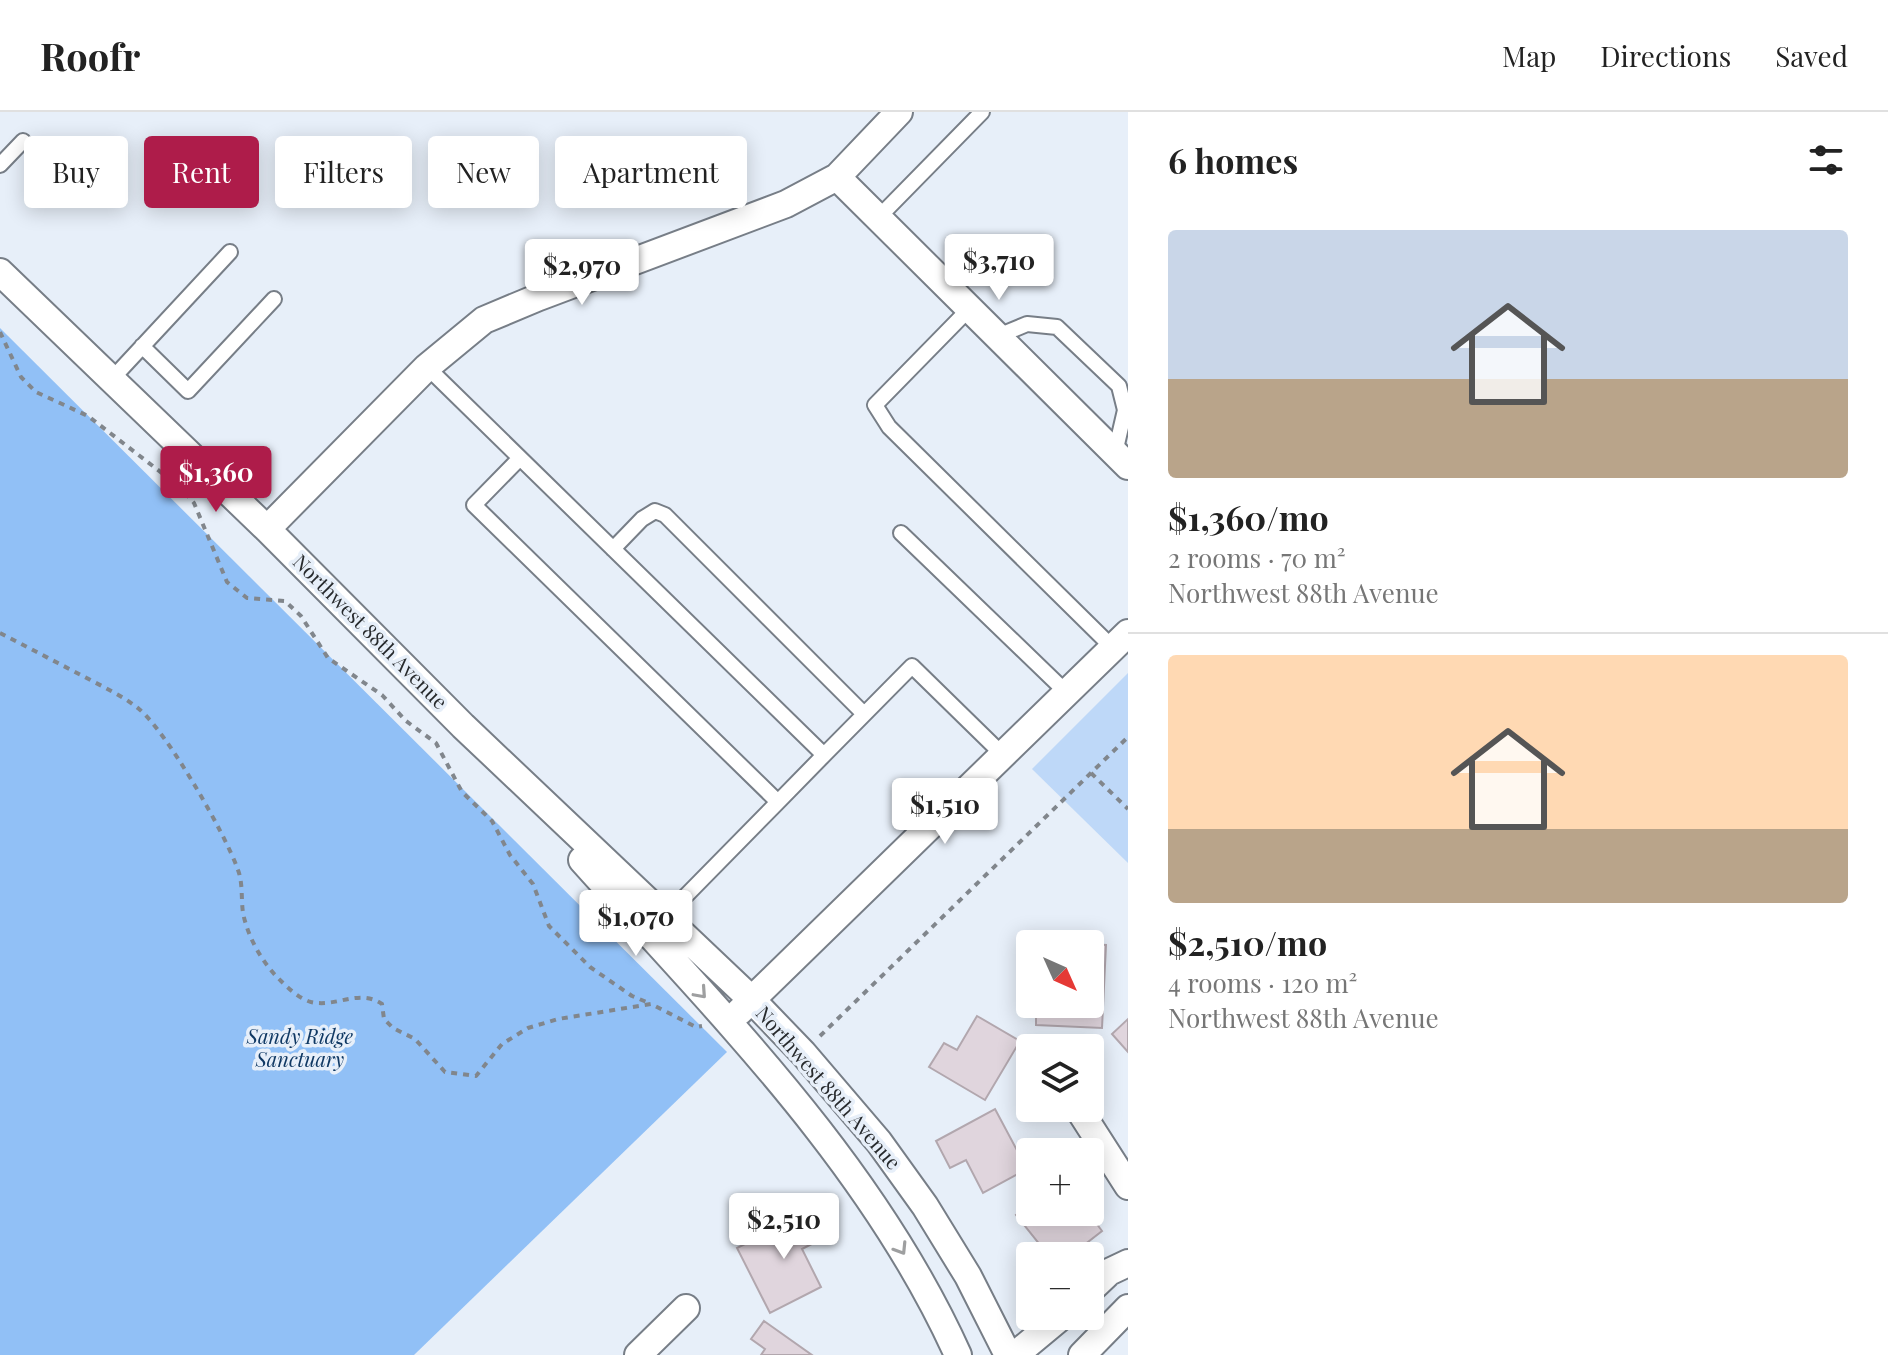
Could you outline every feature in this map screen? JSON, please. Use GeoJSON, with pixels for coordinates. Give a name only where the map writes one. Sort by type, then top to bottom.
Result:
{"type":"FeatureCollection","features":[{"type":"Feature","properties":{"kind":"street"},"geometry":{"type":"LineString","coordinates":[[267,529],[427,367],[484,320],[786,204],[837,177],[899,112]]}},
{"type":"Feature","properties":{"kind":"street"},"geometry":{"type":"LineString","coordinates":[[837,177],[1121,459]]}},
{"type":"Feature","properties":{"kind":"street","name":"Northwest 88th Avenue"},"geometry":{"type":"LineString","coordinates":[[0,272],[267,529],[463,726],[752,1000],[803,1053],[888,1155],[946,1238],[1008,1355]]}},
{"type":"Feature","properties":{"kind":"street"},"geometry":{"type":"LineString","coordinates":[[728,1023],[1120,640]]}},
{"type":"Feature","properties":{"kind":"street","name":"Northwest 88th Avenue"},"geometry":{"type":"LineString","coordinates":[[463,726],[728,1023],[843,1161],[912,1266],[958,1355]]}},
{"type":"Feature","properties":{"kind":"street"},"geometry":{"type":"LineString","coordinates":[[1087,1122],[1128,1186]]}},
{"type":"Feature","properties":{"kind":"street"},"geometry":{"type":"LineString","coordinates":[[1104,1277],[1128,1263]]}},
{"type":"Feature","properties":{"kind":"street"},"geometry":{"type":"LineString","coordinates":[[638,1355],[686,1308]]}},
{"type":"Feature","properties":{"kind":"street"},"geometry":{"type":"LineString","coordinates":[[1082,1355],[1128,1308]]}},
{"type":"Feature","properties":{"kind":"street"},"geometry":{"type":"LineString","coordinates":[[1015,1355],[1045,1330]]}},
{"type":"Feature","properties":{"kind":"lane"},"geometry":{"type":"LineString","coordinates":[[879,217],[982,112]]}},
{"type":"Feature","properties":{"kind":"lane"},"geometry":{"type":"LineString","coordinates":[[0,165],[23,141]]}},
{"type":"Feature","properties":{"kind":"lane"},"geometry":{"type":"LineString","coordinates":[[111,380],[230,252]]}},
{"type":"Feature","properties":{"kind":"lane"},"geometry":{"type":"LineString","coordinates":[[142,346],[188,391],[274,299]]}},
{"type":"Feature","properties":{"kind":"lane"},"geometry":{"type":"LineString","coordinates":[[970,308],[875,405],[889,427],[1120,640]]}},
{"type":"Feature","properties":{"kind":"lane"},"geometry":{"type":"LineString","coordinates":[[998,336],[1027,324],[1057,327],[1119,386],[1125,410],[1121,459]]}},
{"type":"Feature","properties":{"kind":"lane"},"geometry":{"type":"LineString","coordinates":[[427,367],[824,755]]}},
{"type":"Feature","properties":{"kind":"lane"},"geometry":{"type":"LineString","coordinates":[[520,458],[474,505],[778,802]]}},
{"type":"Feature","properties":{"kind":"lane"},"geometry":{"type":"LineString","coordinates":[[613,549],[642,519],[655,511],[665,515],[864,714]]}},
{"type":"Feature","properties":{"kind":"lane"},"geometry":{"type":"LineString","coordinates":[[901,533],[1067,693]]}},
{"type":"Feature","properties":{"kind":"lane"},"geometry":{"type":"LineString","coordinates":[[665,917],[912,666],[1003,755]]}},
{"type":"Feature","properties":{"kind":"path"},"geometry":{"type":"LineString","coordinates":[[0,332],[21,377],[36,392],[88,416],[180,487],[194,503],[227,582],[247,598],[285,601],[301,616],[328,658],[382,695],[406,721],[436,743],[462,792],[492,821],[510,855],[533,884],[549,926],[590,967],[632,996],[696,1027],[728,1023]]}},
{"type":"Feature","properties":{"kind":"path"},"geometry":{"type":"LineString","coordinates":[[0,633],[113,692],[141,711],[167,744],[220,833],[239,873],[243,914],[250,937],[266,964],[296,994],[311,1002],[373,998],[382,1004],[384,1019],[393,1028],[415,1039],[445,1072],[476,1076],[502,1044],[528,1028],[558,1019],[651,1004]]}},
{"type":"Feature","properties":{"kind":"path"},"geometry":{"type":"LineString","coordinates":[[820,1036],[1128,737]]}},
{"type":"Feature","properties":{"kind":"path"},"geometry":{"type":"LineString","coordinates":[[1091,773],[1128,809]]}},
{"type":"Feature","properties":{"kind":"shaded area"},"geometry":{"type":"Polygon","coordinates":[[[1128,673],[1128,863],[1032,769],[1128,673]]]}},
{"type":"Feature","properties":{"kind":"green space","name":"Sandy Ridge Sanctuary"},"geometry":{"type":"Polygon","coordinates":[[[0,328],[727,1052],[414,1355],[0,1355],[0,328]]]}},
{"type":"Feature","properties":{"kind":"building"},"geometry":{"type":"Polygon","coordinates":[[[1104,945],[1106,945],[1104,986],[1104,945]]]}},
{"type":"Feature","properties":{"kind":"building"},"geometry":{"type":"Polygon","coordinates":[[[977,1016],[1016,1039],[1016,1048],[985,1100],[929,1067],[944,1043],[957,1050],[977,1016]]]}},
{"type":"Feature","properties":{"kind":"building"},"geometry":{"type":"Polygon","coordinates":[[[1036,1018],[1102,1018],[1102,1028],[1036,1025],[1036,1018]]]}},
{"type":"Feature","properties":{"kind":"building"},"geometry":{"type":"Polygon","coordinates":[[[1128,1019],[1128,1052],[1112,1034],[1128,1019]]]}},
{"type":"Feature","properties":{"kind":"building"},"geometry":{"type":"Polygon","coordinates":[[[995,1109],[1016,1148],[1016,1175],[983,1193],[966,1160],[950,1168],[936,1141],[995,1109]]]}},
{"type":"Feature","properties":{"kind":"building"},"geometry":{"type":"Polygon","coordinates":[[[814,1209],[827,1236],[802,1249],[821,1287],[770,1313],[737,1248],[814,1209]]]}},
{"type":"Feature","properties":{"kind":"building"},"geometry":{"type":"Polygon","coordinates":[[[1025,1226],[1098,1226],[1102,1231],[1088,1242],[1038,1242],[1025,1226]]]}},
{"type":"Feature","properties":{"kind":"building"},"geometry":{"type":"Polygon","coordinates":[[[764,1321],[812,1355],[761,1355],[765,1349],[751,1339],[764,1321]]]}}]}
